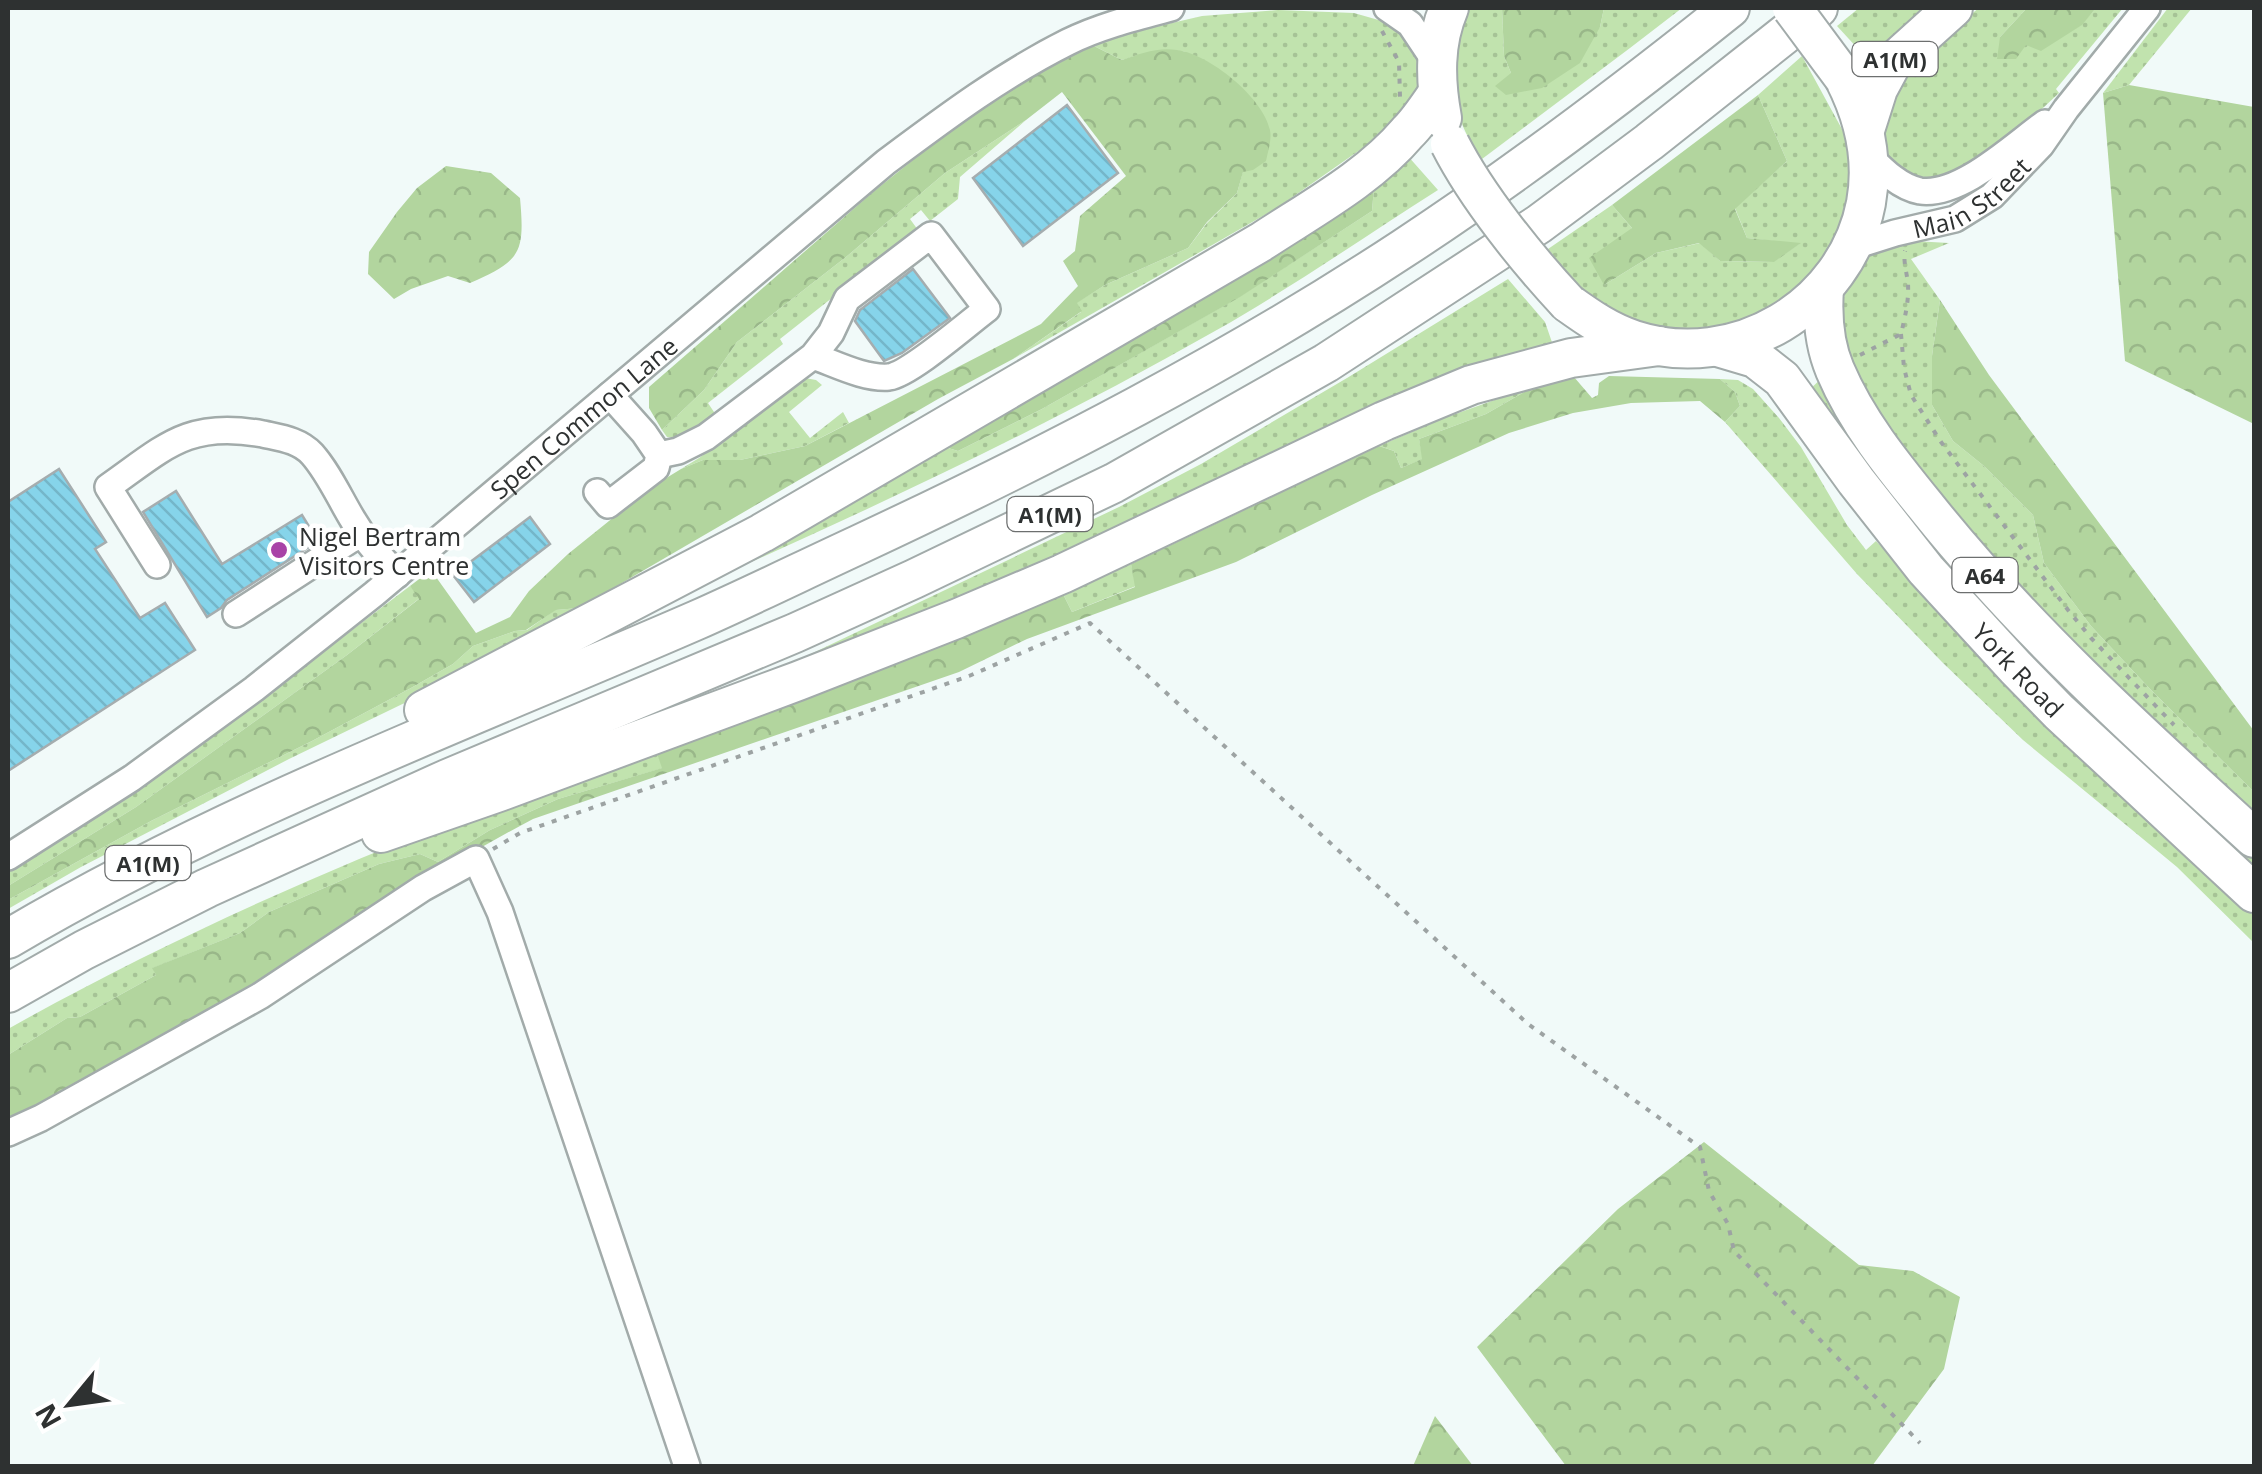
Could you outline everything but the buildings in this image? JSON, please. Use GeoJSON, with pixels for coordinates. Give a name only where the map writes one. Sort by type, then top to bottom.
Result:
{"type":"FeatureCollection","features":[{"type":"Feature","properties":{"kind":"highway"},"geometry":{"type":"LineString","coordinates":[[1449,8],[1439,39],[1437,78],[1442,120],[1462,168],[1538,269],[1568,302],[1611,331],[1659,346],[1688,349],[1735,343],[1768,331],[1798,312],[1824,288],[1851,248],[1866,202],[1866,142],[1853,94],[1792,8]]}},
{"type":"Feature","properties":{"kind":"highway","name":"A1(M)"},"geometry":{"type":"LineString","coordinates":[[8,939],[154,860],[292,794],[698,619],[985,485],[1148,401],[1406,248],[1612,101],[1730,8]]}},
{"type":"Feature","properties":{"kind":"highway","name":"A1(M)"},"geometry":{"type":"LineString","coordinates":[[8,993],[207,888],[447,779],[863,602],[1114,482],[1326,363],[1539,224],[1818,8]]}},
{"type":"Feature","properties":{"kind":"highway","name":"A1(M)"},"geometry":{"type":"LineString","coordinates":[[1866,142],[1878,89],[1892,63],[1953,8]]}},
{"type":"Feature","properties":{"kind":"highway","name":"A1(M)"},"geometry":{"type":"LineString","coordinates":[[292,794],[363,743],[762,533],[1261,242],[1390,151],[1408,133],[1437,78]]}},
{"type":"Feature","properties":{"kind":"highway","name":"York Road"},"geometry":{"type":"LineString","coordinates":[[1824,288],[1824,330],[1834,367],[1850,403],[1897,471],[2076,674],[2254,838]]}},
{"type":"Feature","properties":{"kind":"highway","name":"A1(M)"},"geometry":{"type":"LineString","coordinates":[[207,888],[499,792],[956,619],[1062,574],[1384,421],[1471,385],[1571,358],[1659,346]]}},
{"type":"Feature","properties":{"kind":"highway","name":"York Road"},"geometry":{"type":"LineString","coordinates":[[1718,346],[1755,358],[1782,378],[1846,469],[1926,570],[2059,712],[2254,893]]}},
{"type":"Feature","properties":{"kind":"street","name":"Spen Common Lane"},"geometry":{"type":"LineString","coordinates":[[8,857],[132,778],[254,689],[397,575],[886,162],[982,92],[1071,40],[1171,8]]}},
{"type":"Feature","properties":{"kind":"street","name":"Main Street"},"geometry":{"type":"LineString","coordinates":[[1851,248],[1955,219],[1992,196],[2041,144],[2146,8]]}},
{"type":"Feature","properties":{"kind":"street"},"geometry":{"type":"LineString","coordinates":[[1383,18],[1410,24],[1437,78]]}},
{"type":"Feature","properties":{"kind":"street","name":"Main Street"},"geometry":{"type":"LineString","coordinates":[[1866,142],[1880,168],[1909,187],[1944,190],[2066,109]]}},
{"type":"Feature","properties":{"kind":"street"},"geometry":{"type":"LineString","coordinates":[[659,455],[692,446],[813,356],[831,332],[847,299],[931,235],[987,309],[892,376],[857,372],[813,356]]}},
{"type":"Feature","properties":{"kind":"street"},"geometry":{"type":"LineString","coordinates":[[597,492],[608,506],[656,468],[659,455],[610,395]]}},
{"type":"Feature","properties":{"kind":"street"},"geometry":{"type":"LineString","coordinates":[[157,566],[108,487],[173,442],[203,431],[234,429],[306,448],[320,464],[361,533],[397,575]]}},
{"type":"Feature","properties":{"kind":"street"},"geometry":{"type":"LineString","coordinates":[[236,614],[262,589],[361,533]]}},
{"type":"Feature","properties":{"kind":"street"},"geometry":{"type":"LineString","coordinates":[[8,1133],[260,996],[423,888],[476,859],[500,912],[686,1466]]}},
{"type":"Feature","properties":{"kind":"path"},"geometry":{"type":"LineString","coordinates":[[1383,18],[1399,62],[1400,112]]}},
{"type":"Feature","properties":{"kind":"path"},"geometry":{"type":"LineString","coordinates":[[1901,334],[1911,395],[1941,442],[2091,638],[2178,728]]}},
{"type":"Feature","properties":{"kind":"path"},"geometry":{"type":"LineString","coordinates":[[476,859],[520,833],[970,676],[1090,624],[1528,1024],[1700,1147],[1710,1191],[1728,1224],[1734,1252],[1920,1443]]}},
{"type":"Feature","properties":{"kind":"green space"},"geometry":{"type":"Polygon","coordinates":[[[1464,8],[1502,8],[1504,56],[1511,73],[1600,27],[1604,8],[1682,8],[1482,159],[1469,139],[1456,103],[1455,68],[1464,8]]]}},
{"type":"Feature","properties":{"kind":"green space"},"geometry":{"type":"Polygon","coordinates":[[[1502,8],[1604,8],[1600,27],[1580,63],[1542,88],[1506,95],[1495,86],[1511,73],[1504,56],[1502,8]]]}},
{"type":"Feature","properties":{"kind":"green space"},"geometry":{"type":"Polygon","coordinates":[[[1859,8],[1934,8],[1871,63],[1837,26],[1859,8]]]}},
{"type":"Feature","properties":{"kind":"green space"},"geometry":{"type":"Polygon","coordinates":[[[1979,8],[2027,8],[2000,37],[2026,44],[2063,36],[2081,25],[2096,8],[2123,8],[2056,89],[2059,93],[2012,137],[1979,162],[1921,185],[1887,160],[1881,125],[1898,84],[1925,50],[1979,8]]]}},
{"type":"Feature","properties":{"kind":"green space"},"geometry":{"type":"Polygon","coordinates":[[[2027,8],[2096,8],[2082,25],[2041,51],[2026,45],[2016,59],[1997,59],[2000,37],[2027,8]]]}},
{"type":"Feature","properties":{"kind":"green space"},"geometry":{"type":"Polygon","coordinates":[[[2168,8],[2192,8],[2129,85],[2103,93],[2168,8]]]}},
{"type":"Feature","properties":{"kind":"green space"},"geometry":{"type":"Polygon","coordinates":[[[1278,10],[1354,13],[1396,25],[1421,61],[1421,81],[1413,105],[1367,145],[1277,208],[1013,359],[1081,312],[1076,303],[1105,285],[1188,248],[1237,193],[1243,171],[1186,52],[1161,50],[1122,60],[1092,45],[1202,16],[1278,10]]]}},
{"type":"Feature","properties":{"kind":"green space"},"geometry":{"type":"Polygon","coordinates":[[[1092,45],[1122,60],[1162,49],[1190,53],[1233,79],[1265,117],[1270,134],[1266,161],[1243,172],[1237,193],[1207,222],[1188,248],[1105,285],[1077,303],[1082,311],[1013,359],[579,608],[556,610],[526,630],[473,646],[453,664],[411,688],[151,821],[8,900],[8,886],[136,807],[419,599],[410,586],[431,570],[476,633],[510,617],[529,591],[568,554],[650,488],[681,469],[703,460],[740,460],[805,446],[1041,324],[1078,286],[1063,261],[1075,251],[1080,216],[1126,176],[1062,92],[945,173],[737,342],[704,390],[662,430],[649,408],[649,387],[873,192],[949,131],[1013,88],[1092,45]]]}},
{"type":"Feature","properties":{"kind":"green space"},"geometry":{"type":"Polygon","coordinates":[[[1802,56],[1843,131],[1854,182],[1842,232],[1809,284],[1757,318],[1691,333],[1630,322],[1586,296],[1548,249],[1612,205],[1632,228],[1604,285],[1656,253],[1700,243],[1720,261],[1773,262],[1799,244],[1747,238],[1735,208],[1787,161],[1758,95],[1802,56]]]}},
{"type":"Feature","properties":{"kind":"green space"},"geometry":{"type":"Polygon","coordinates":[[[2129,85],[2254,107],[2254,424],[2125,361],[2103,93],[2129,85]]]}},
{"type":"Feature","properties":{"kind":"green space"},"geometry":{"type":"Polygon","coordinates":[[[1758,95],[1787,161],[1735,209],[1747,238],[1801,243],[1774,262],[1720,261],[1699,243],[1656,253],[1604,285],[1589,258],[1632,228],[1612,205],[1758,95]]]}},
{"type":"Feature","properties":{"kind":"green space"},"geometry":{"type":"Polygon","coordinates":[[[1026,120],[960,177],[958,199],[930,221],[921,210],[910,219],[918,230],[780,339],[783,344],[708,403],[716,415],[688,434],[667,437],[662,430],[704,390],[737,342],[945,173],[1026,120]]]}},
{"type":"Feature","properties":{"kind":"green space"},"geometry":{"type":"Polygon","coordinates":[[[1407,155],[1438,190],[1243,315],[987,452],[595,631],[932,443],[958,451],[1042,409],[1239,297],[1372,211],[1375,175],[1407,155]]]}},
{"type":"Feature","properties":{"kind":"green space"},"geometry":{"type":"Polygon","coordinates":[[[446,166],[491,173],[520,198],[520,243],[510,261],[470,283],[448,276],[394,299],[368,274],[369,252],[417,188],[446,166]]]}},
{"type":"Feature","properties":{"kind":"green space"},"geometry":{"type":"Polygon","coordinates":[[[1375,175],[1372,211],[1240,297],[1042,409],[958,451],[932,443],[1375,175]]]}},
{"type":"Feature","properties":{"kind":"green space"},"geometry":{"type":"Polygon","coordinates":[[[1896,240],[1949,243],[1911,259],[1940,300],[1932,356],[1932,405],[1953,441],[2033,515],[2044,563],[2091,626],[2254,792],[2254,820],[2002,574],[1870,406],[1843,344],[1843,301],[1849,280],[1861,262],[1873,249],[1896,240]]]}},
{"type":"Feature","properties":{"kind":"green space"},"geometry":{"type":"Polygon","coordinates":[[[1508,279],[1545,322],[1555,351],[1103,546],[630,731],[794,662],[1119,507],[1201,464],[1508,279]]]}},
{"type":"Feature","properties":{"kind":"green space"},"geometry":{"type":"Polygon","coordinates":[[[1940,300],[1989,375],[2254,731],[2254,792],[2091,626],[2044,563],[2033,515],[1953,441],[1932,405],[1932,356],[1940,300]]]}},
{"type":"Feature","properties":{"kind":"green space"},"geometry":{"type":"Polygon","coordinates":[[[1569,368],[1574,377],[1531,388],[1486,414],[1419,439],[1423,459],[1401,468],[1394,451],[1379,446],[1503,397],[1497,385],[1569,368]]]}},
{"type":"Feature","properties":{"kind":"green space"},"geometry":{"type":"Polygon","coordinates":[[[1609,376],[1720,379],[1735,392],[1740,406],[1725,422],[1700,401],[1631,403],[1573,413],[1509,433],[1236,562],[1027,639],[959,672],[533,819],[220,1005],[8,1121],[8,1055],[67,1018],[80,1017],[156,975],[152,968],[240,933],[269,912],[379,864],[420,854],[438,862],[490,830],[558,799],[662,768],[655,748],[834,687],[1063,594],[1072,612],[1135,587],[1131,564],[1379,446],[1394,451],[1401,468],[1422,459],[1419,439],[1486,414],[1531,388],[1574,377],[1592,398],[1598,395],[1599,383],[1609,376]]]}},
{"type":"Feature","properties":{"kind":"green space"},"geometry":{"type":"Polygon","coordinates":[[[805,378],[822,385],[789,412],[810,438],[843,412],[849,423],[805,446],[740,460],[703,460],[681,469],[699,458],[805,378]]]}},
{"type":"Feature","properties":{"kind":"green space"},"geometry":{"type":"Polygon","coordinates":[[[1822,378],[2254,854],[2254,878],[2158,790],[1943,569],[1809,390],[1822,378]]]}},
{"type":"Feature","properties":{"kind":"green space"},"geometry":{"type":"Polygon","coordinates":[[[1720,379],[1738,380],[1753,389],[1779,418],[1866,550],[1876,541],[1947,617],[2254,916],[2254,943],[2177,867],[2023,740],[1857,574],[1725,422],[1740,406],[1735,392],[1720,379]]]}},
{"type":"Feature","properties":{"kind":"green space"},"geometry":{"type":"Polygon","coordinates":[[[1131,564],[1136,586],[1072,612],[1063,594],[1131,564]]]}},
{"type":"Feature","properties":{"kind":"green space"},"geometry":{"type":"Polygon","coordinates":[[[410,586],[420,598],[347,655],[136,807],[8,886],[8,869],[135,790],[410,586]]]}},
{"type":"Feature","properties":{"kind":"green space"},"geometry":{"type":"Polygon","coordinates":[[[579,608],[518,644],[481,658],[421,695],[289,759],[8,909],[8,900],[151,821],[411,688],[453,664],[473,646],[527,630],[555,610],[579,608]]]}},
{"type":"Feature","properties":{"kind":"green space"},"geometry":{"type":"Polygon","coordinates":[[[655,748],[663,768],[558,799],[490,830],[438,862],[420,854],[379,864],[269,912],[240,933],[153,968],[156,975],[80,1017],[67,1018],[8,1055],[8,1029],[177,941],[410,838],[655,748]]]}},
{"type":"Feature","properties":{"kind":"green space"},"geometry":{"type":"Polygon","coordinates":[[[1704,1142],[1859,1265],[1913,1271],[1960,1297],[1944,1369],[1872,1466],[1566,1466],[1477,1347],[1618,1209],[1704,1142]]]}},
{"type":"Feature","properties":{"kind":"green space"},"geometry":{"type":"Polygon","coordinates":[[[1435,1416],[1473,1466],[1413,1466],[1435,1416]]]}},
{"type":"Feature","properties":{"kind":"place","name":"Nigel Bertram Visitors Centre"},"geometry":{"type":"Point","coordinates":[279,550]}}]}
